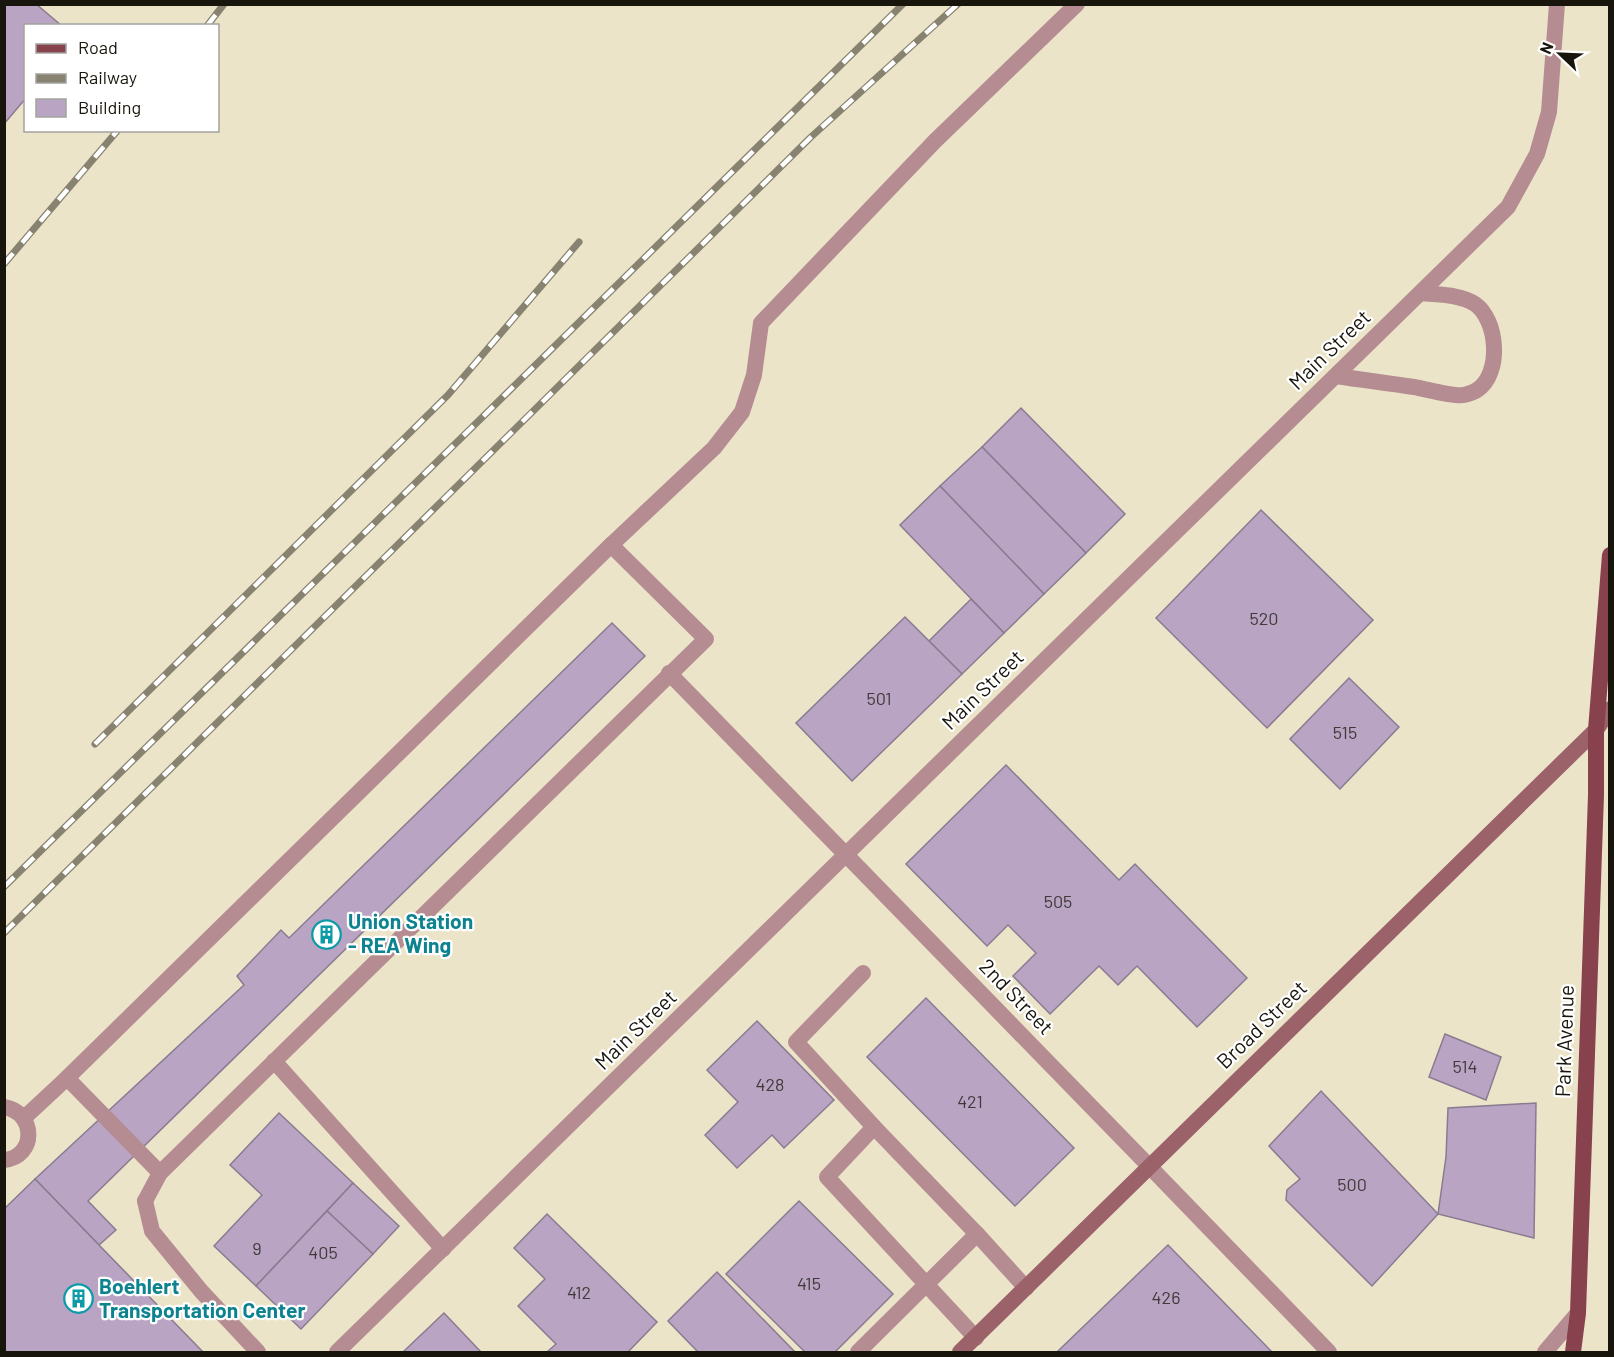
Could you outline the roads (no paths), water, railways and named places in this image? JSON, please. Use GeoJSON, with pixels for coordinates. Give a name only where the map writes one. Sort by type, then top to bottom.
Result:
{"type":"FeatureCollection","features":[{"type":"Feature","properties":{"kind":"main road","name":"Park Avenue"},"geometry":{"type":"LineString","coordinates":[[1573,1353],[1578,1313],[1596,795],[1603,727],[1610,555]]}},
{"type":"Feature","properties":{"kind":"main road","name":"Broad Street"},"geometry":{"type":"LineString","coordinates":[[960,1353],[1603,727],[1610,709]]}},
{"type":"Feature","properties":{"kind":"street"},"geometry":{"type":"LineString","coordinates":[[24,1118],[611,545],[714,448],[742,412],[754,375],[761,323],[935,141],[1077,4]]}},
{"type":"Feature","properties":{"kind":"street","name":"Main Street"},"geometry":{"type":"LineString","coordinates":[[338,1353],[1508,207],[1538,154],[1549,112],[1557,4]]}},
{"type":"Feature","properties":{"kind":"street"},"geometry":{"type":"LineString","coordinates":[[1336,376],[1461,396],[1478,390],[1490,375],[1495,358],[1493,335],[1488,321],[1478,305],[1464,298],[1421,293]]}},
{"type":"Feature","properties":{"kind":"street"},"geometry":{"type":"LineString","coordinates":[[258,1353],[201,1291],[152,1231],[145,1201],[160,1173],[706,639],[611,545]]}},
{"type":"Feature","properties":{"kind":"street","name":"2nd Street"},"geometry":{"type":"LineString","coordinates":[[669,673],[1329,1353]]}},
{"type":"Feature","properties":{"kind":"street"},"geometry":{"type":"LineString","coordinates":[[863,973],[796,1042],[1026,1288]]}},
{"type":"Feature","properties":{"kind":"street"},"geometry":{"type":"LineString","coordinates":[[274,1060],[444,1249]]}},
{"type":"Feature","properties":{"kind":"street"},"geometry":{"type":"LineString","coordinates":[[67,1078],[160,1173]]}},
{"type":"Feature","properties":{"kind":"street"},"geometry":{"type":"LineString","coordinates":[[4,1107],[18,1111],[28,1128],[25,1149],[11,1160],[4,1160]]}},
{"type":"Feature","properties":{"kind":"street"},"geometry":{"type":"LineString","coordinates":[[874,1127],[827,1177],[976,1338]]}},
{"type":"Feature","properties":{"kind":"street"},"geometry":{"type":"LineString","coordinates":[[858,1353],[977,1234]]}},
{"type":"Feature","properties":{"kind":"street"},"geometry":{"type":"LineString","coordinates":[[1545,1353],[1578,1313]]}},
{"type":"Feature","properties":{"kind":"railway"},"geometry":{"type":"LineString","coordinates":[[209,24],[224,4]]}},
{"type":"Feature","properties":{"kind":"railway"},"geometry":{"type":"LineString","coordinates":[[4,887],[903,4]]}},
{"type":"Feature","properties":{"kind":"railway"},"geometry":{"type":"LineString","coordinates":[[4,933],[811,137],[958,4]]}},
{"type":"Feature","properties":{"kind":"railway"},"geometry":{"type":"LineString","coordinates":[[4,264],[116,132]]}},
{"type":"Feature","properties":{"kind":"railway"},"geometry":{"type":"LineString","coordinates":[[95,744],[448,395],[579,242]]}},
{"type":"Feature","properties":{"kind":"place","name":"Union Station - REA Wing"},"geometry":{"type":"Point","coordinates":[327,934]}},
{"type":"Feature","properties":{"kind":"place","name":"Boehlert Transportation Center"},"geometry":{"type":"Point","coordinates":[78,1299]}}]}
